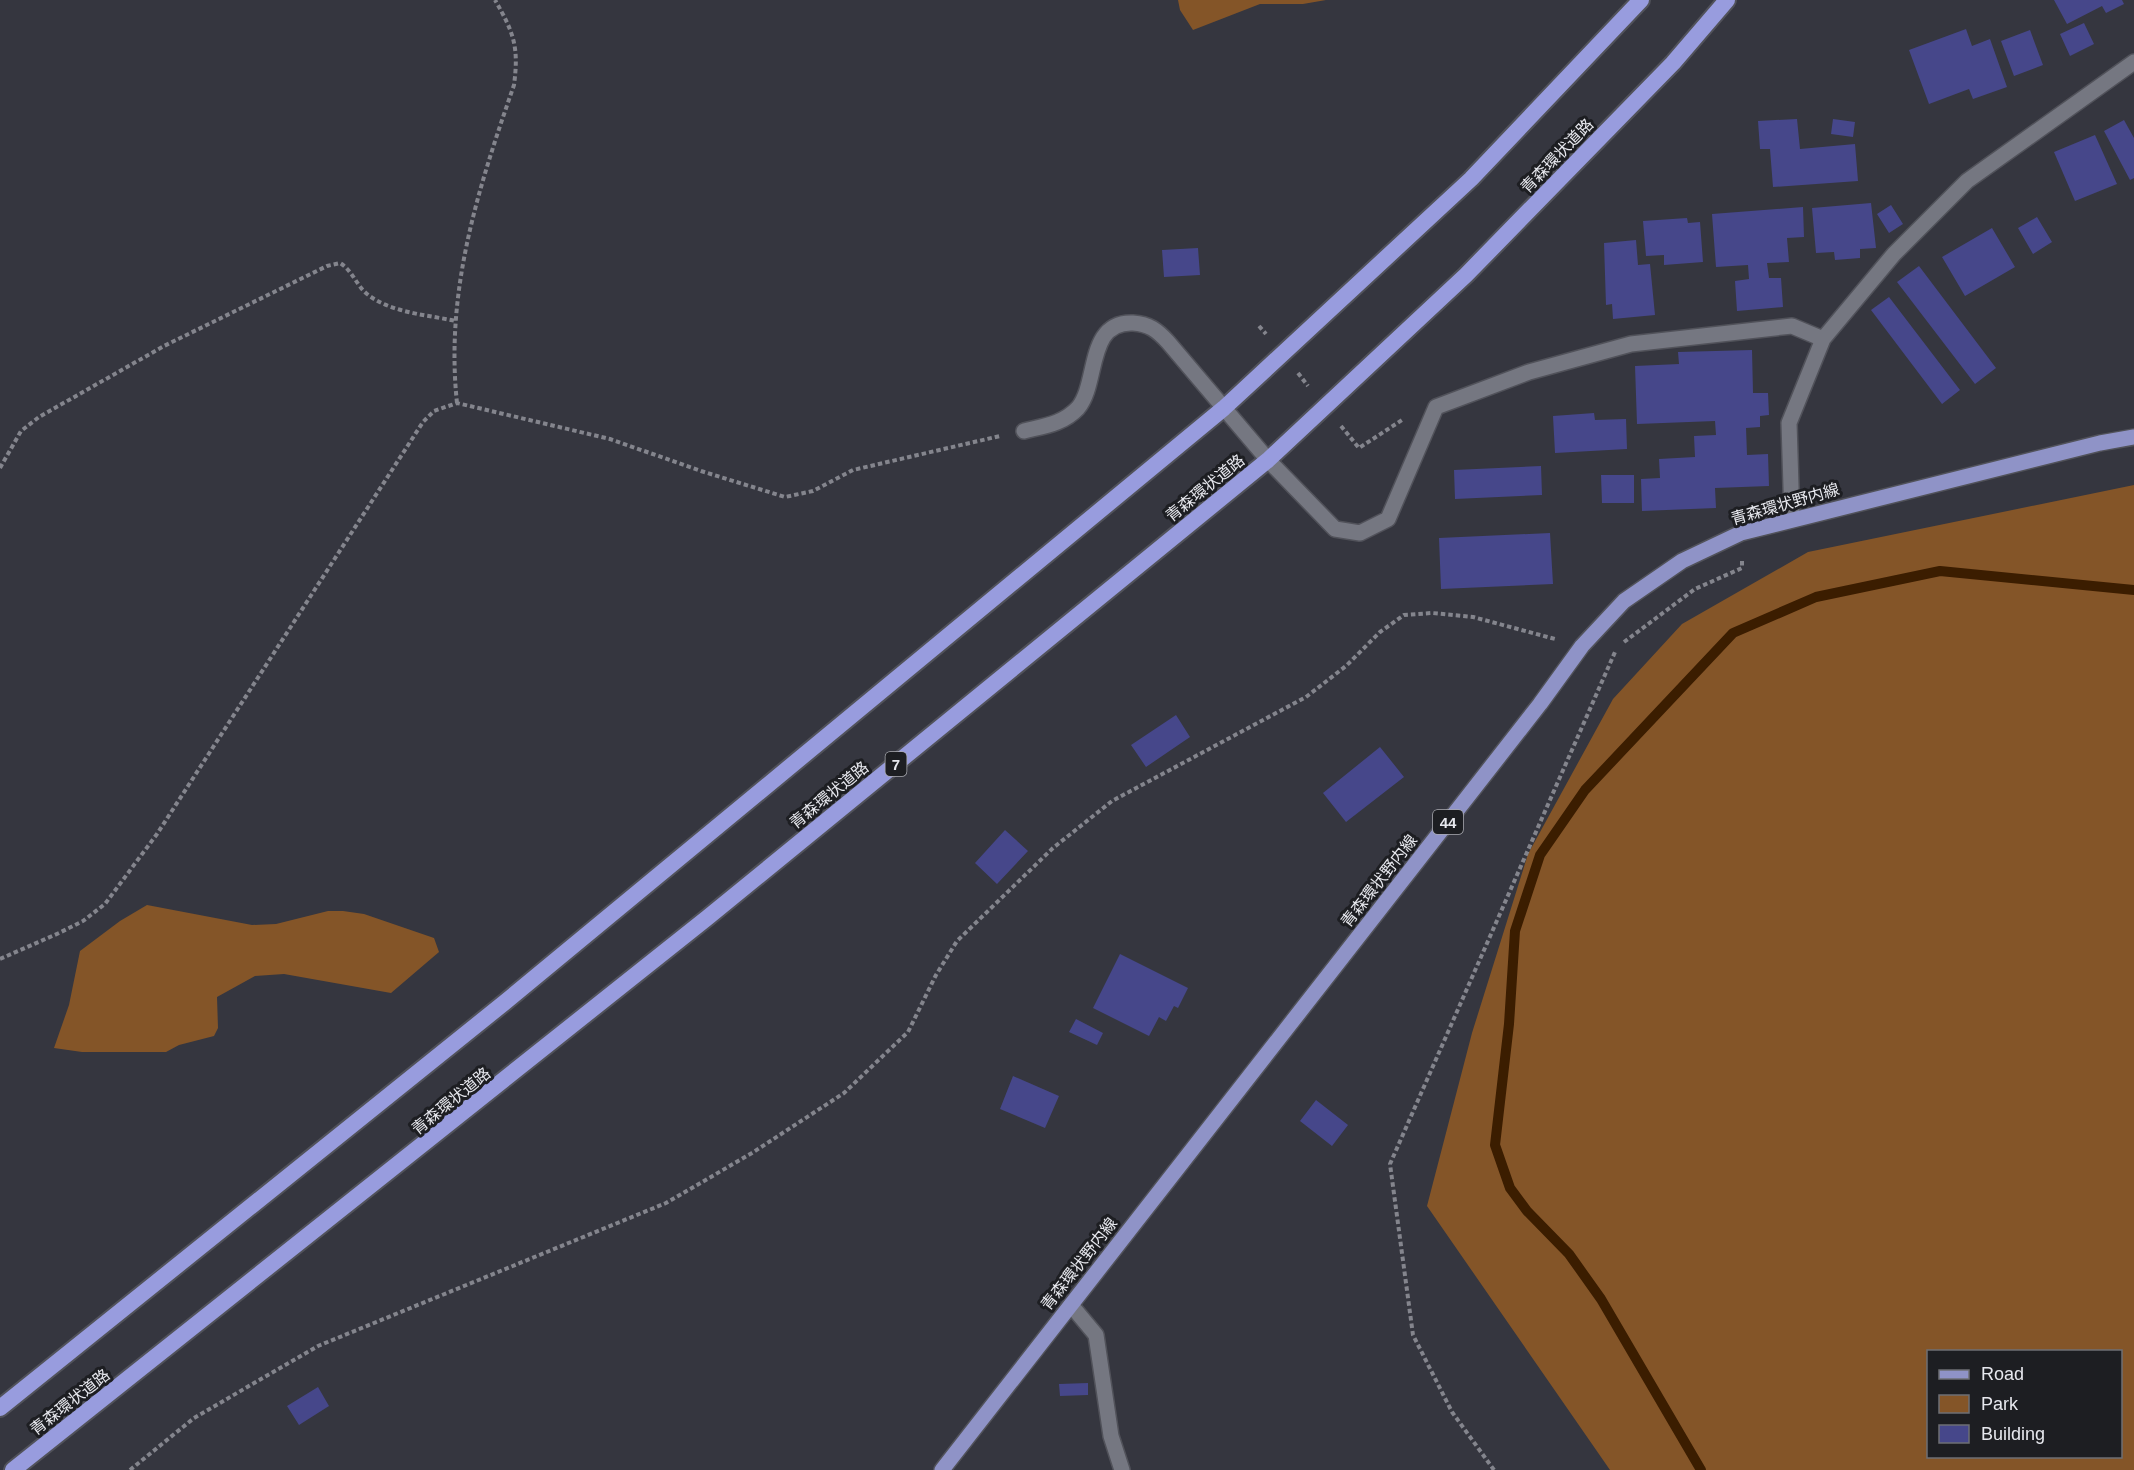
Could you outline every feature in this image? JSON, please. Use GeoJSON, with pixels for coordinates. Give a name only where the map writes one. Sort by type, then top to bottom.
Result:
{"type":"FeatureCollection","features":[{"type":"Feature","properties":{"kind":"highway"},"geometry":{"type":"LineString","coordinates":[[0,1408],[504,1003],[1224,408],[1471,179],[1641,0]]}},
{"type":"Feature","properties":{"kind":"highway","name":"青森環状道路"},"geometry":{"type":"LineString","coordinates":[[13,1470],[698,926],[1268,460],[1466,274],[1673,63],[1727,0]]}},
{"type":"Feature","properties":{"kind":"main road","name":"青森環状野内線"},"geometry":{"type":"LineString","coordinates":[[942,1470],[1533,713],[1582,646],[1624,601],[1682,561],[1741,533],[1792,518],[2088,446],[2134,437]]}},
{"type":"Feature","properties":{"kind":"street"},"geometry":{"type":"LineString","coordinates":[[1792,518],[1789,423],[1823,339],[1894,254],[1967,181],[2133,65]]}},
{"type":"Feature","properties":{"kind":"street"},"geometry":{"type":"LineString","coordinates":[[1024,431],[1067,418],[1078,407],[1090,385],[1097,348],[1101,340],[1116,326],[1128,323],[1149,326],[1158,331],[1268,460],[1335,529],[1360,533],[1388,519],[1436,407],[1529,372],[1631,344],[1792,326],[1823,339]]}},
{"type":"Feature","properties":{"kind":"street"},"geometry":{"type":"LineString","coordinates":[[1071,1305],[1096,1335],[1111,1436],[1122,1470]]}},
{"type":"Feature","properties":{"kind":"path"},"geometry":{"type":"LineString","coordinates":[[457,403],[454,377],[456,321],[468,231],[514,85],[516,66],[514,35],[495,0]]}},
{"type":"Feature","properties":{"kind":"path"},"geometry":{"type":"LineString","coordinates":[[0,468],[21,431],[39,417],[164,346],[327,266],[340,263],[350,268],[366,293],[388,305],[456,321]]}},
{"type":"Feature","properties":{"kind":"path"},"geometry":{"type":"LineString","coordinates":[[0,959],[83,921],[118,890],[164,824],[423,422],[434,411],[457,403],[610,439],[711,475],[785,497],[813,491],[853,470],[1024,431]]}},
{"type":"Feature","properties":{"kind":"path"},"geometry":{"type":"LineString","coordinates":[[1494,1470],[1452,1412],[1413,1335],[1390,1164],[1616,648],[1695,590],[1742,568],[1741,533]]}},
{"type":"Feature","properties":{"kind":"path"},"geometry":{"type":"LineString","coordinates":[[130,1470],[194,1418],[318,1346],[666,1203],[752,1153],[844,1093],[908,1032],[936,975],[957,940],[1053,848],[1112,801],[1306,697],[1346,666],[1380,632],[1404,615],[1432,613],[1473,617],[1582,646]]}},
{"type":"Feature","properties":{"kind":"green space"},"geometry":{"type":"Polygon","coordinates":[[[1178,0],[1326,0],[1303,4],[1260,4],[1193,30],[1180,10],[1178,0]]]}},
{"type":"Feature","properties":{"kind":"green space"},"geometry":{"type":"Polygon","coordinates":[[[2134,485],[2134,1470],[1610,1470],[1427,1206],[1472,1033],[1528,854],[1613,699],[1682,624],[1808,552],[2134,485]]]}},
{"type":"Feature","properties":{"kind":"green space"},"geometry":{"type":"Polygon","coordinates":[[[147,905],[252,925],[276,924],[328,911],[364,914],[434,938],[439,952],[391,993],[284,974],[255,976],[217,997],[218,1028],[214,1036],[179,1045],[166,1052],[82,1052],[54,1048],[69,1005],[80,951],[120,921],[147,905]]]}},
{"type":"Feature","properties":{"kind":"building"},"geometry":{"type":"Polygon","coordinates":[[[2054,0],[2122,0],[2124,4],[2106,13],[2102,6],[2067,24],[2054,0]]]}},
{"type":"Feature","properties":{"kind":"building"},"geometry":{"type":"Polygon","coordinates":[[[2084,23],[2094,44],[2070,56],[2060,34],[2084,23]]]}},
{"type":"Feature","properties":{"kind":"building"},"geometry":{"type":"Polygon","coordinates":[[[1966,29],[1972,46],[1990,39],[2007,87],[1973,99],[1969,89],[1929,104],[1909,50],[1966,29]]]}},
{"type":"Feature","properties":{"kind":"building"},"geometry":{"type":"Polygon","coordinates":[[[2030,30],[2043,65],[2014,76],[2001,41],[2030,30]]]}},
{"type":"Feature","properties":{"kind":"building"},"geometry":{"type":"Polygon","coordinates":[[[1797,119],[1800,149],[1855,144],[1858,181],[1773,187],[1770,149],[1760,149],[1758,121],[1797,119]]]}},
{"type":"Feature","properties":{"kind":"building"},"geometry":{"type":"Polygon","coordinates":[[[1833,119],[1855,122],[1853,137],[1831,134],[1833,119]]]}},
{"type":"Feature","properties":{"kind":"building"},"geometry":{"type":"Polygon","coordinates":[[[2124,120],[2134,138],[2134,178],[2130,180],[2104,131],[2124,120]]]}},
{"type":"Feature","properties":{"kind":"building"},"geometry":{"type":"Polygon","coordinates":[[[2095,135],[2117,184],[2075,201],[2054,152],[2095,135]]]}},
{"type":"Feature","properties":{"kind":"building"},"geometry":{"type":"Polygon","coordinates":[[[1871,203],[1876,248],[1860,249],[1860,258],[1835,260],[1834,252],[1816,253],[1812,208],[1871,203]]]}},
{"type":"Feature","properties":{"kind":"building"},"geometry":{"type":"Polygon","coordinates":[[[1891,205],[1903,224],[1889,233],[1877,214],[1891,205]]]}},
{"type":"Feature","properties":{"kind":"building"},"geometry":{"type":"Polygon","coordinates":[[[1803,207],[1804,237],[1787,238],[1789,262],[1767,263],[1769,278],[1781,278],[1783,307],[1737,311],[1735,281],[1749,279],[1748,265],[1716,267],[1712,214],[1803,207]]]}},
{"type":"Feature","properties":{"kind":"building"},"geometry":{"type":"Polygon","coordinates":[[[2037,217],[2052,242],[2033,254],[2018,228],[2037,217]]]}},
{"type":"Feature","properties":{"kind":"building"},"geometry":{"type":"Polygon","coordinates":[[[1687,218],[1688,223],[1700,222],[1703,262],[1664,265],[1664,255],[1646,256],[1643,221],[1687,218]]]}},
{"type":"Feature","properties":{"kind":"building"},"geometry":{"type":"Polygon","coordinates":[[[1992,228],[2015,267],[1965,296],[1942,257],[1992,228]]]}},
{"type":"Feature","properties":{"kind":"building"},"geometry":{"type":"Polygon","coordinates":[[[1636,240],[1638,265],[1650,264],[1655,315],[1613,319],[1612,304],[1606,305],[1604,243],[1636,240]]]}},
{"type":"Feature","properties":{"kind":"building"},"geometry":{"type":"Polygon","coordinates":[[[1198,248],[1200,275],[1164,277],[1162,250],[1198,248]]]}},
{"type":"Feature","properties":{"kind":"building"},"geometry":{"type":"Polygon","coordinates":[[[1919,266],[1996,368],[1975,384],[1897,282],[1919,266]]]}},
{"type":"Feature","properties":{"kind":"building"},"geometry":{"type":"Polygon","coordinates":[[[1889,297],[1960,390],[1942,404],[1871,310],[1889,297]]]}},
{"type":"Feature","properties":{"kind":"building"},"geometry":{"type":"Polygon","coordinates":[[[1752,350],[1753,393],[1768,393],[1769,415],[1760,416],[1760,427],[1746,428],[1747,455],[1768,454],[1769,486],[1715,488],[1716,508],[1642,511],[1641,479],[1660,478],[1659,459],[1695,457],[1694,436],[1716,435],[1715,421],[1637,424],[1635,366],[1679,364],[1678,352],[1752,350]]]}},
{"type":"Feature","properties":{"kind":"building"},"geometry":{"type":"Polygon","coordinates":[[[1594,413],[1595,420],[1626,419],[1627,449],[1555,453],[1553,416],[1594,413]]]}},
{"type":"Feature","properties":{"kind":"building"},"geometry":{"type":"Polygon","coordinates":[[[1541,466],[1542,495],[1455,499],[1454,470],[1541,466]]]}},
{"type":"Feature","properties":{"kind":"building"},"geometry":{"type":"Polygon","coordinates":[[[1601,475],[1634,475],[1634,503],[1602,503],[1601,475]]]}},
{"type":"Feature","properties":{"kind":"building"},"geometry":{"type":"Polygon","coordinates":[[[1550,533],[1553,584],[1441,589],[1439,538],[1550,533]]]}},
{"type":"Feature","properties":{"kind":"building"},"geometry":{"type":"Polygon","coordinates":[[[1176,715],[1190,737],[1146,767],[1131,745],[1176,715]]]}},
{"type":"Feature","properties":{"kind":"building"},"geometry":{"type":"Polygon","coordinates":[[[1380,747],[1404,777],[1346,822],[1323,793],[1380,747]]]}},
{"type":"Feature","properties":{"kind":"building"},"geometry":{"type":"Polygon","coordinates":[[[1005,830],[1028,851],[997,884],[975,863],[1005,830]]]}},
{"type":"Feature","properties":{"kind":"building"},"geometry":{"type":"Polygon","coordinates":[[[1120,954],[1188,988],[1178,1008],[1174,1006],[1166,1021],[1159,1017],[1149,1036],[1093,1008],[1120,954]]]}},
{"type":"Feature","properties":{"kind":"building"},"geometry":{"type":"Polygon","coordinates":[[[1076,1019],[1103,1033],[1097,1045],[1069,1032],[1076,1019]]]}},
{"type":"Feature","properties":{"kind":"building"},"geometry":{"type":"Polygon","coordinates":[[[1013,1076],[1059,1096],[1045,1128],[1000,1109],[1013,1076]]]}},
{"type":"Feature","properties":{"kind":"building"},"geometry":{"type":"Polygon","coordinates":[[[1316,1100],[1348,1125],[1332,1146],[1300,1121],[1316,1100]]]}},
{"type":"Feature","properties":{"kind":"building"},"geometry":{"type":"Polygon","coordinates":[[[1088,1383],[1088,1395],[1060,1396],[1059,1384],[1088,1383]]]}},
{"type":"Feature","properties":{"kind":"building"},"geometry":{"type":"Polygon","coordinates":[[[318,1387],[329,1406],[299,1425],[287,1406],[318,1387]]]}},
{"type":"Feature","properties":{"kind":"waterway"},"geometry":{"type":"LineString","coordinates":[[1701,1470],[1601,1299],[1569,1254],[1527,1211],[1510,1188],[1495,1145],[1509,1024],[1515,931],[1540,855],[1585,790],[1733,633],[1816,597],[1940,571],[2134,590]]}}]}
